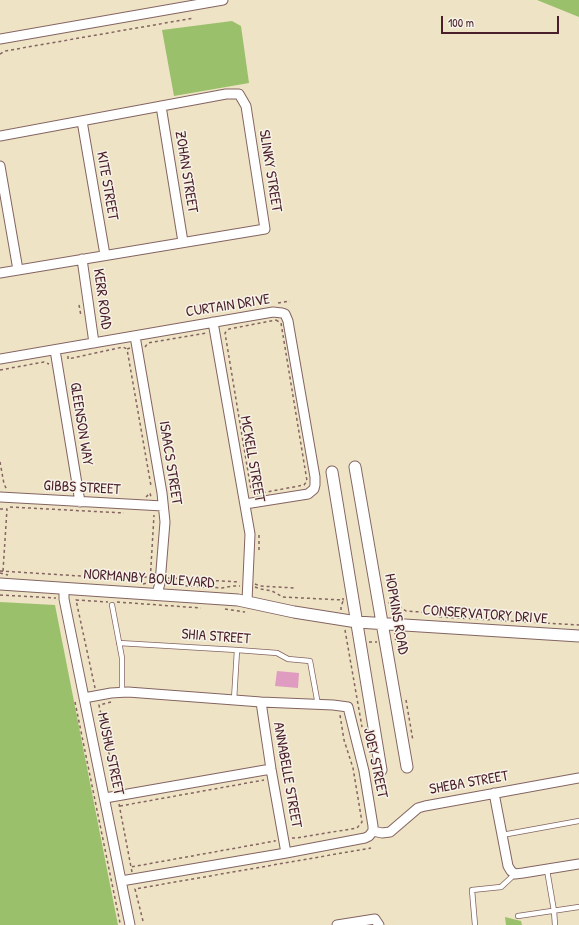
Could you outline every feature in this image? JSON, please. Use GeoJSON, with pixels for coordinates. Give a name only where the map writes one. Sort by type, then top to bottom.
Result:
{"type":"FeatureCollection","features":[{"type":"Feature","properties":{"kind":"street"},"geometry":{"type":"LineString","coordinates":[[0,39],[223,0]]}},
{"type":"Feature","properties":{"kind":"street","name":"SLINKY STREET"},"geometry":{"type":"LineString","coordinates":[[0,136],[226,94],[239,94],[246,106],[265,229],[0,273]]}},
{"type":"Feature","properties":{"kind":"street","name":"ZOHAN STREET"},"geometry":{"type":"LineString","coordinates":[[161,106],[183,242]]}},
{"type":"Feature","properties":{"kind":"street","name":"KITE STREET"},"geometry":{"type":"LineString","coordinates":[[82,121],[105,255]]}},
{"type":"Feature","properties":{"kind":"street"},"geometry":{"type":"LineString","coordinates":[[0,166],[2,185],[18,270]]}},
{"type":"Feature","properties":{"kind":"street","name":"KERR ROAD"},"geometry":{"type":"LineString","coordinates":[[82,259],[94,343]]}},
{"type":"Feature","properties":{"kind":"street","name":"CURTAIN DRIVE"},"geometry":{"type":"LineString","coordinates":[[0,359],[273,312],[285,314],[289,327],[315,477],[314,489],[306,490]]}},
{"type":"Feature","properties":{"kind":"street","name":"MCKELL STREET"},"geometry":{"type":"LineString","coordinates":[[209,323],[250,534],[247,607]]}},
{"type":"Feature","properties":{"kind":"street","name":"ISAACS STREET"},"geometry":{"type":"LineString","coordinates":[[135,336],[162,493],[165,522],[164,580],[157,594]]}},
{"type":"Feature","properties":{"kind":"street","name":"GLEENSON WAY"},"geometry":{"type":"LineString","coordinates":[[55,350],[80,502]]}},
{"type":"Feature","properties":{"kind":"street","name":"HOPKINS ROAD"},"geometry":{"type":"LineString","coordinates":[[355,467],[407,767]]}},
{"type":"Feature","properties":{"kind":"street"},"geometry":{"type":"LineString","coordinates":[[332,472],[381,770]]}},
{"type":"Feature","properties":{"kind":"street"},"geometry":{"type":"LineString","coordinates":[[245,504],[306,490]]}},
{"type":"Feature","properties":{"kind":"street","name":"GIBBS STREET"},"geometry":{"type":"LineString","coordinates":[[6,501],[80,502],[163,506]]}},
{"type":"Feature","properties":{"kind":"street","name":"NORMANBY BOULEVARD"},"geometry":{"type":"LineString","coordinates":[[1,575],[60,597],[157,594],[225,599],[247,607],[294,612]]}},
{"type":"Feature","properties":{"kind":"street","name":"MUSHU STREET"},"geometry":{"type":"LineString","coordinates":[[60,597],[79,699],[105,798],[130,925]]}},
{"type":"Feature","properties":{"kind":"street","name":"CONSERVATORY DRIVE"},"geometry":{"type":"LineString","coordinates":[[294,612],[357,622],[579,636]]}},
{"type":"Feature","properties":{"kind":"street","name":"JOEY STREET"},"geometry":{"type":"LineString","coordinates":[[79,699],[111,693],[144,693],[348,707],[364,771],[373,831]]}},
{"type":"Feature","properties":{"kind":"street","name":"ANNABELLE STREET"},"geometry":{"type":"LineString","coordinates":[[261,702],[286,853]]}},
{"type":"Feature","properties":{"kind":"street"},"geometry":{"type":"LineString","coordinates":[[105,798],[271,769]]}},
{"type":"Feature","properties":{"kind":"street","name":"SHEBA STREET"},"geometry":{"type":"LineString","coordinates":[[373,831],[382,833],[390,832],[418,808],[425,806],[579,778]]}},
{"type":"Feature","properties":{"kind":"street"},"geometry":{"type":"LineString","coordinates":[[494,793],[508,866],[511,871],[515,874],[579,864]]}},
{"type":"Feature","properties":{"kind":"street"},"geometry":{"type":"LineString","coordinates":[[121,881],[365,838],[373,831]]}},
{"type":"Feature","properties":{"kind":"street"},"geometry":{"type":"LineString","coordinates":[[337,925],[375,919],[379,925]]}},
{"type":"Feature","properties":{"kind":"lane"},"geometry":{"type":"LineString","coordinates":[[114,604],[122,658],[122,693]]}},
{"type":"Feature","properties":{"kind":"lane","name":"SHIA STREET"},"geometry":{"type":"LineString","coordinates":[[119,643],[277,653],[288,659],[310,661],[318,705]]}},
{"type":"Feature","properties":{"kind":"lane"},"geometry":{"type":"LineString","coordinates":[[234,700],[237,650]]}},
{"type":"Feature","properties":{"kind":"lane"},"geometry":{"type":"LineString","coordinates":[[502,835],[579,821]]}},
{"type":"Feature","properties":{"kind":"lane"},"geometry":{"type":"LineString","coordinates":[[547,870],[555,925]]}},
{"type":"Feature","properties":{"kind":"lane"},"geometry":{"type":"LineString","coordinates":[[475,925],[472,890],[501,887],[515,874]]}},
{"type":"Feature","properties":{"kind":"lane"},"geometry":{"type":"LineString","coordinates":[[518,916],[579,907]]}},
{"type":"Feature","properties":{"kind":"path"},"geometry":{"type":"LineString","coordinates":[[0,54],[6,51],[194,18]]}},
{"type":"Feature","properties":{"kind":"path"},"geometry":{"type":"LineString","coordinates":[[274,304],[290,301]]}},
{"type":"Feature","properties":{"kind":"path"},"geometry":{"type":"LineString","coordinates":[[276,320],[281,323],[307,481],[306,490],[256,494],[251,490],[225,333],[229,329],[276,320]]}},
{"type":"Feature","properties":{"kind":"path"},"geometry":{"type":"LineString","coordinates":[[145,347],[148,344],[206,333],[209,323]]}},
{"type":"Feature","properties":{"kind":"path"},"geometry":{"type":"LineString","coordinates":[[84,356],[123,347],[127,349]]}},
{"type":"Feature","properties":{"kind":"path"},"geometry":{"type":"LineString","coordinates":[[0,370],[44,362],[49,364],[66,361],[68,359]]}},
{"type":"Feature","properties":{"kind":"path"},"geometry":{"type":"LineString","coordinates":[[0,462],[4,484],[7,488],[7,509],[1,575]]}},
{"type":"Feature","properties":{"kind":"path"},"geometry":{"type":"LineString","coordinates":[[1,575],[112,578],[150,577],[154,514],[150,493],[146,497]]}},
{"type":"Feature","properties":{"kind":"path"},"geometry":{"type":"LineString","coordinates":[[6,501],[115,513]]}},
{"type":"Feature","properties":{"kind":"path"},"geometry":{"type":"LineString","coordinates":[[0,509],[7,509]]}},
{"type":"Feature","properties":{"kind":"path"},"geometry":{"type":"LineString","coordinates":[[258,529],[258,550]]}},
{"type":"Feature","properties":{"kind":"path"},"geometry":{"type":"LineString","coordinates":[[1,575],[11,576]]}},
{"type":"Feature","properties":{"kind":"path"},"geometry":{"type":"LineString","coordinates":[[164,580],[187,586],[222,588],[247,584],[272,591],[283,597],[343,600],[343,596]]}},
{"type":"Feature","properties":{"kind":"path"},"geometry":{"type":"LineString","coordinates":[[140,584],[164,580],[256,584],[260,586],[294,588]]}},
{"type":"Feature","properties":{"kind":"path"},"geometry":{"type":"LineString","coordinates":[[0,595],[60,597],[76,600],[107,602]]}},
{"type":"Feature","properties":{"kind":"path"},"geometry":{"type":"LineString","coordinates":[[76,600],[95,688]]}},
{"type":"Feature","properties":{"kind":"path"},"geometry":{"type":"LineString","coordinates":[[391,603],[394,603],[406,611],[441,616],[579,625]]}},
{"type":"Feature","properties":{"kind":"path"},"geometry":{"type":"LineString","coordinates":[[114,604],[203,608]]}},
{"type":"Feature","properties":{"kind":"path"},"geometry":{"type":"LineString","coordinates":[[225,609],[247,607]]}},
{"type":"Feature","properties":{"kind":"path"},"geometry":{"type":"LineString","coordinates":[[347,640],[364,734]]}},
{"type":"Feature","properties":{"kind":"path"},"geometry":{"type":"LineString","coordinates":[[79,699],[120,923]]}},
{"type":"Feature","properties":{"kind":"path"},"geometry":{"type":"LineString","coordinates":[[292,838],[357,828],[362,822],[353,768],[344,740],[340,715]]}},
{"type":"Feature","properties":{"kind":"path"},"geometry":{"type":"LineString","coordinates":[[120,806],[264,780]]}},
{"type":"Feature","properties":{"kind":"path"},"geometry":{"type":"LineString","coordinates":[[143,921],[135,889],[371,848]]}},
{"type":"Feature","properties":{"kind":"green space"},"geometry":{"type":"Polygon","coordinates":[[[537,0],[579,0],[579,17],[537,0]]]}},
{"type":"Feature","properties":{"kind":"green space"},"geometry":{"type":"Polygon","coordinates":[[[232,21],[241,26],[249,83],[174,96],[162,30],[232,21]]]}},
{"type":"Feature","properties":{"kind":"green space"},"geometry":{"type":"Polygon","coordinates":[[[0,602],[55,605],[118,925],[0,925],[0,602]]]}},
{"type":"Feature","properties":{"kind":"green space"},"geometry":{"type":"Polygon","coordinates":[[[505,917],[521,921],[522,925],[506,925],[505,917]]]}},
{"type":"Feature","properties":{"kind":"building"},"geometry":{"type":"Polygon","coordinates":[[[277,671],[299,673],[298,688],[275,686],[277,671]]]}}]}
